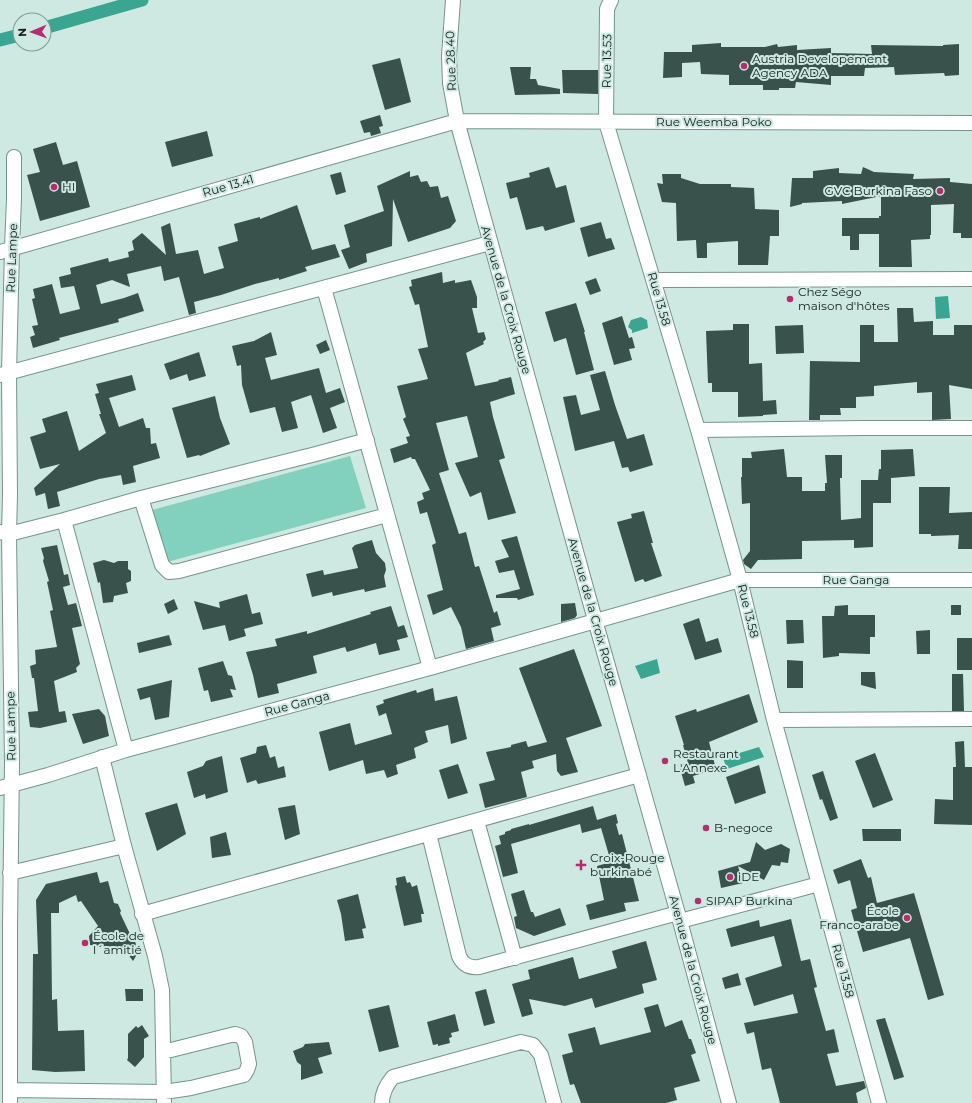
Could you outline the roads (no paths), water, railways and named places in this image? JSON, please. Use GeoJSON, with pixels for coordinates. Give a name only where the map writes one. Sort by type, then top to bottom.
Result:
{"type":"FeatureCollection","features":[{"type":"Feature","properties":{"kind":"street","name":"Rue 28.40"},"geometry":{"type":"LineString","coordinates":[[453,0],[449,56],[450,83],[457,121]]}},
{"type":"Feature","properties":{"kind":"street","name":"Rue 13.53"},"geometry":{"type":"LineString","coordinates":[[606,122],[608,9],[611,0]]}},
{"type":"Feature","properties":{"kind":"street","name":"Rue Weemba Poko"},"geometry":{"type":"LineString","coordinates":[[457,121],[972,123]]}},
{"type":"Feature","properties":{"kind":"street","name":"Avenue de la Croix Rouge"},"geometry":{"type":"LineString","coordinates":[[457,121],[594,620],[679,917],[729,1103]]}},
{"type":"Feature","properties":{"kind":"street","name":"Rue 13.41"},"geometry":{"type":"LineString","coordinates":[[6,250],[457,121]]}},
{"type":"Feature","properties":{"kind":"street","name":"Rue 13.58"},"geometry":{"type":"LineString","coordinates":[[606,122],[698,430],[740,580],[774,720],[879,1103]]}},
{"type":"Feature","properties":{"kind":"street","name":"Rue Lampe"},"geometry":{"type":"LineString","coordinates":[[10,1097],[5,927],[10,873],[5,786],[12,764],[4,533],[4,374],[6,250],[14,199],[14,157]]}},
{"type":"Feature","properties":{"kind":"street"},"geometry":{"type":"LineString","coordinates":[[4,374],[490,243]]}},
{"type":"Feature","properties":{"kind":"street"},"geometry":{"type":"LineString","coordinates":[[654,280],[972,279]]}},
{"type":"Feature","properties":{"kind":"street"},"geometry":{"type":"LineString","coordinates":[[324,288],[430,668]]}},
{"type":"Feature","properties":{"kind":"street"},"geometry":{"type":"LineString","coordinates":[[698,430],[972,428]]}},
{"type":"Feature","properties":{"kind":"street"},"geometry":{"type":"LineString","coordinates":[[4,533],[64,520],[141,498],[367,440]]}},
{"type":"Feature","properties":{"kind":"street"},"geometry":{"type":"LineString","coordinates":[[141,498],[162,565],[170,572],[180,571],[387,515]]}},
{"type":"Feature","properties":{"kind":"street"},"geometry":{"type":"LineString","coordinates":[[64,520],[126,750]]}},
{"type":"Feature","properties":{"kind":"street","name":"Rue Ganga"},"geometry":{"type":"LineString","coordinates":[[5,786],[48,775],[126,750],[430,668],[594,620],[740,580],[972,580]]}},
{"type":"Feature","properties":{"kind":"street"},"geometry":{"type":"LineString","coordinates":[[774,720],[972,719]]}},
{"type":"Feature","properties":{"kind":"street"},"geometry":{"type":"LineString","coordinates":[[102,757],[142,914],[155,956],[162,990],[164,1097]]}},
{"type":"Feature","properties":{"kind":"street"},"geometry":{"type":"LineString","coordinates":[[142,914],[639,775]]}},
{"type":"Feature","properties":{"kind":"street"},"geometry":{"type":"LineString","coordinates":[[477,821],[515,958]]}},
{"type":"Feature","properties":{"kind":"street"},"geometry":{"type":"LineString","coordinates":[[429,834],[461,960],[469,967],[473,968],[819,884]]}},
{"type":"Feature","properties":{"kind":"street"},"geometry":{"type":"LineString","coordinates":[[10,873],[124,846]]}},
{"type":"Feature","properties":{"kind":"street"},"geometry":{"type":"LineString","coordinates":[[10,1097],[164,1097],[191,1088],[244,1075],[249,1064],[245,1042],[241,1036],[234,1034],[163,1052]]}},
{"type":"Feature","properties":{"kind":"street"},"geometry":{"type":"LineString","coordinates":[[382,1103],[383,1092],[393,1077],[521,1042],[527,1042],[533,1045],[542,1055],[554,1103]]}},
{"type":"Feature","properties":{"kind":"waterway"},"geometry":{"type":"LineString","coordinates":[[52,26],[142,0]]}},
{"type":"Feature","properties":{"kind":"waterway"},"geometry":{"type":"LineString","coordinates":[[0,40],[12,37]]}},
{"type":"Feature","properties":{"kind":"place","name":"Austria Developement Agency ADA"},"geometry":{"type":"Point","coordinates":[744,66]}},
{"type":"Feature","properties":{"kind":"place","name":"HI"},"geometry":{"type":"Point","coordinates":[54,187]}},
{"type":"Feature","properties":{"kind":"place","name":"GVC Burkina Faso"},"geometry":{"type":"Point","coordinates":[940,191]}},
{"type":"Feature","properties":{"kind":"place","name":"Chez Ségo maison d'hôtes"},"geometry":{"type":"Point","coordinates":[790,299]}},
{"type":"Feature","properties":{"kind":"place","name":"Restaurant L'Annexe"},"geometry":{"type":"Point","coordinates":[665,761]}},
{"type":"Feature","properties":{"kind":"place","name":"B-negoce"},"geometry":{"type":"Point","coordinates":[706,828]}},
{"type":"Feature","properties":{"kind":"place","name":"Croix-Rouge burkinabé"},"geometry":{"type":"Point","coordinates":[581,865]}},
{"type":"Feature","properties":{"kind":"place","name":"iDE"},"geometry":{"type":"Point","coordinates":[730,877]}},
{"type":"Feature","properties":{"kind":"place","name":"SIPAP Burkina"},"geometry":{"type":"Point","coordinates":[698,901]}},
{"type":"Feature","properties":{"kind":"place","name":"École Franco-arabe"},"geometry":{"type":"Point","coordinates":[907,918]}},
{"type":"Feature","properties":{"kind":"place","name":"École de l´amitié"},"geometry":{"type":"Point","coordinates":[85,943]}}]}
